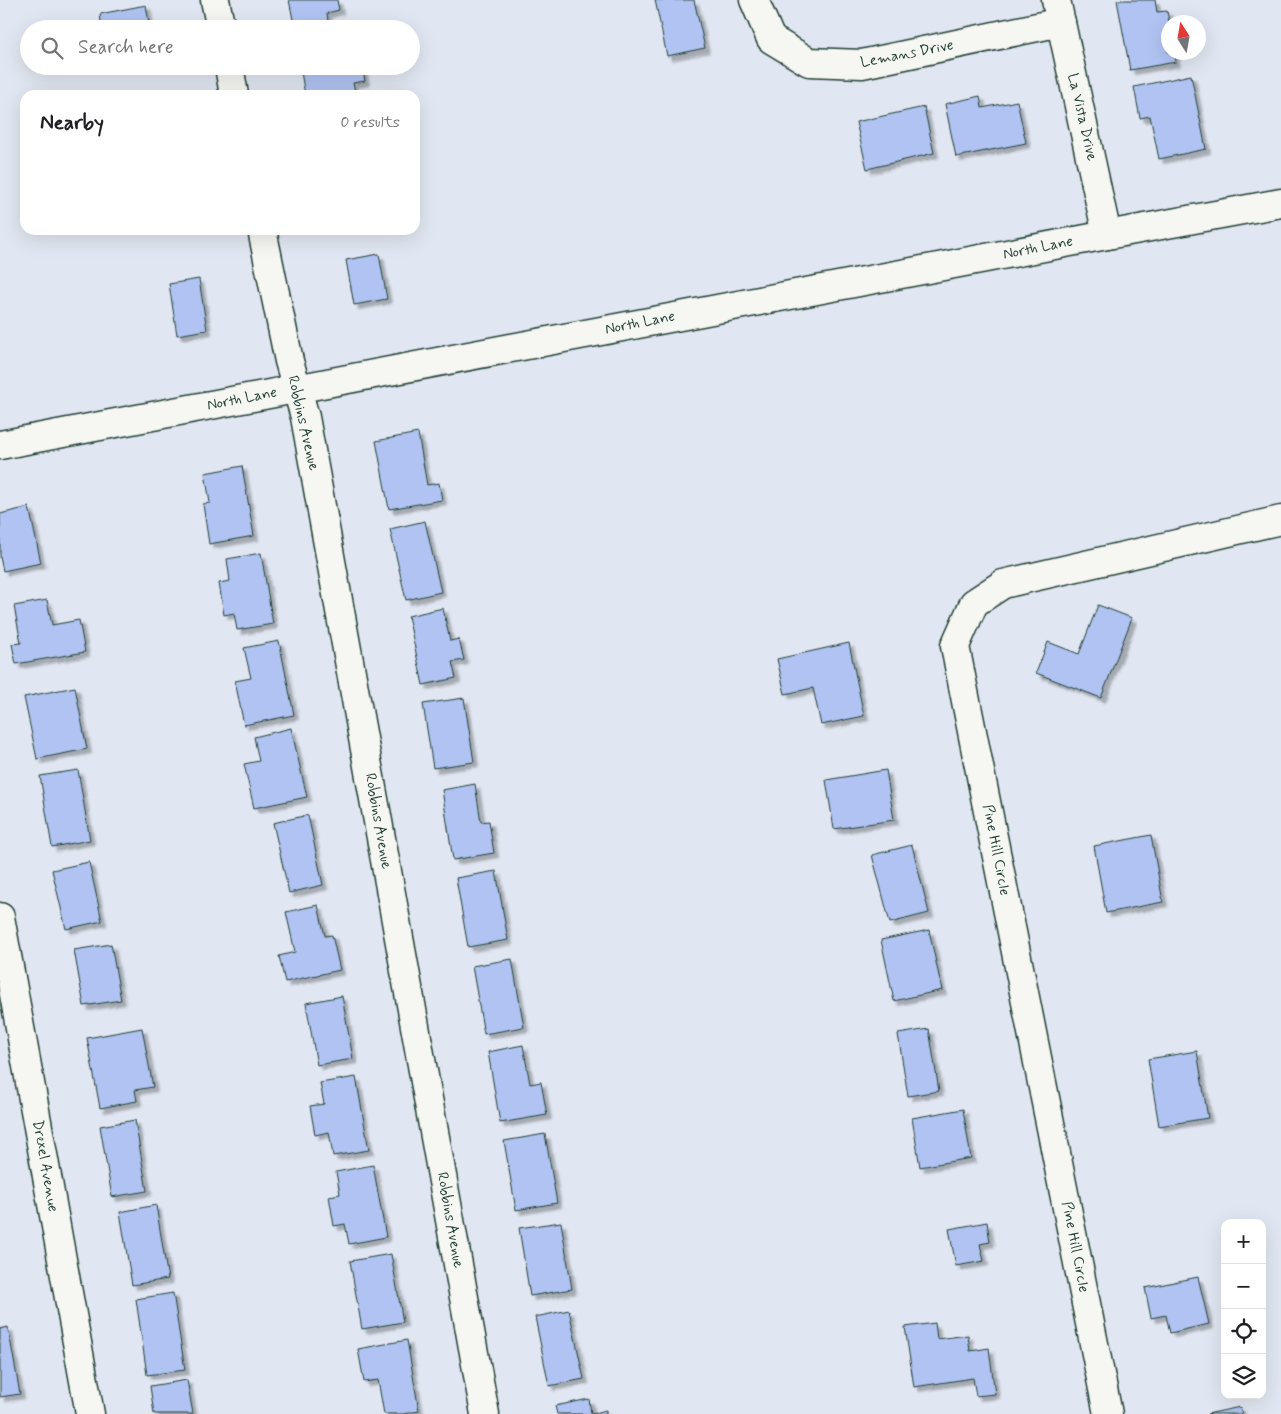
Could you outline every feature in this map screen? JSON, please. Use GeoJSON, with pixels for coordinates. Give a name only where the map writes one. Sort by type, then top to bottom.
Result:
{"type":"FeatureCollection","features":[{"type":"Feature","properties":{"kind":"street"},"geometry":{"type":"LineString","coordinates":[[215,0],[219,20]]}},
{"type":"Feature","properties":{"kind":"street","name":"Lemans Drive"},"geometry":{"type":"LineString","coordinates":[[754,0],[771,39],[809,62],[862,64],[1058,11]]}},
{"type":"Feature","properties":{"kind":"street","name":"La Vista Drive"},"geometry":{"type":"LineString","coordinates":[[1058,11],[1107,235]]}},
{"type":"Feature","properties":{"kind":"street"},"geometry":{"type":"LineString","coordinates":[[231,75],[233,90]]}},
{"type":"Feature","properties":{"kind":"street","name":"North Lane"},"geometry":{"type":"LineString","coordinates":[[0,445],[1281,203]]}},
{"type":"Feature","properties":{"kind":"street","name":"Robbins Avenue"},"geometry":{"type":"LineString","coordinates":[[263,235],[289,361],[305,417],[486,1414]]}},
{"type":"Feature","properties":{"kind":"street","name":"Pine Hill Circle"},"geometry":{"type":"LineString","coordinates":[[1108,1414],[955,646],[974,603],[1003,584],[1281,520]]}},
{"type":"Feature","properties":{"kind":"street","name":"Drexel Avenue"},"geometry":{"type":"LineString","coordinates":[[0,917],[90,1414]]}},
{"type":"Feature","properties":{"kind":"building"},"geometry":{"type":"Polygon","coordinates":[[[289,0],[337,0],[339,10],[327,13],[328,20],[293,20],[289,0]]]}},
{"type":"Feature","properties":{"kind":"building"},"geometry":{"type":"Polygon","coordinates":[[[655,0],[694,0],[705,48],[667,56],[655,0]]]}},
{"type":"Feature","properties":{"kind":"building"},"geometry":{"type":"Polygon","coordinates":[[[1117,0],[1155,0],[1157,12],[1167,11],[1168,15],[1161,15],[1161,60],[1176,60],[1176,62],[1130,70],[1117,0]]]}},
{"type":"Feature","properties":{"kind":"building"},"geometry":{"type":"Polygon","coordinates":[[[146,5],[148,20],[101,20],[100,14],[146,5]]]}},
{"type":"Feature","properties":{"kind":"building"},"geometry":{"type":"Polygon","coordinates":[[[302,75],[364,75],[365,81],[353,83],[355,90],[304,90],[302,75]]]}},
{"type":"Feature","properties":{"kind":"building"},"geometry":{"type":"Polygon","coordinates":[[[1191,75],[1206,149],[1159,159],[1150,116],[1140,118],[1134,87],[1191,75]]]}},
{"type":"Feature","properties":{"kind":"building"},"geometry":{"type":"Polygon","coordinates":[[[980,96],[982,108],[1017,101],[1026,143],[956,157],[945,104],[980,96]]]}},
{"type":"Feature","properties":{"kind":"building"},"geometry":{"type":"Polygon","coordinates":[[[924,107],[934,153],[867,169],[856,122],[924,107]]]}},
{"type":"Feature","properties":{"kind":"building"},"geometry":{"type":"Polygon","coordinates":[[[379,254],[387,299],[354,305],[346,260],[379,254]]]}},
{"type":"Feature","properties":{"kind":"building"},"geometry":{"type":"Polygon","coordinates":[[[199,279],[207,330],[177,335],[169,284],[199,279]]]}},
{"type":"Feature","properties":{"kind":"building"},"geometry":{"type":"Polygon","coordinates":[[[418,433],[427,485],[439,483],[442,500],[389,509],[376,441],[418,433]]]}},
{"type":"Feature","properties":{"kind":"building"},"geometry":{"type":"Polygon","coordinates":[[[242,466],[254,536],[209,544],[203,504],[210,503],[205,473],[242,466]]]}},
{"type":"Feature","properties":{"kind":"building"},"geometry":{"type":"Polygon","coordinates":[[[29,507],[41,563],[3,571],[0,557],[0,514],[29,507]]]}},
{"type":"Feature","properties":{"kind":"building"},"geometry":{"type":"Polygon","coordinates":[[[425,521],[441,592],[406,600],[390,529],[425,521]]]}},
{"type":"Feature","properties":{"kind":"building"},"geometry":{"type":"Polygon","coordinates":[[[261,553],[273,624],[237,630],[234,613],[224,615],[219,583],[230,581],[227,559],[261,553]]]}},
{"type":"Feature","properties":{"kind":"building"},"geometry":{"type":"Polygon","coordinates":[[[47,600],[52,625],[79,620],[85,652],[16,664],[12,644],[21,643],[14,606],[47,600]]]}},
{"type":"Feature","properties":{"kind":"building"},"geometry":{"type":"Polygon","coordinates":[[[1098,605],[1132,618],[1101,698],[1036,673],[1048,642],[1079,654],[1098,605]]]}},
{"type":"Feature","properties":{"kind":"building"},"geometry":{"type":"Polygon","coordinates":[[[443,608],[450,641],[459,639],[464,660],[452,662],[456,678],[423,685],[408,616],[443,608]]]}},
{"type":"Feature","properties":{"kind":"building"},"geometry":{"type":"Polygon","coordinates":[[[279,641],[294,715],[244,725],[235,681],[251,678],[244,648],[279,641]]]}},
{"type":"Feature","properties":{"kind":"building"},"geometry":{"type":"Polygon","coordinates":[[[849,643],[864,716],[821,725],[813,688],[785,694],[777,659],[849,643]]]}},
{"type":"Feature","properties":{"kind":"building"},"geometry":{"type":"Polygon","coordinates":[[[75,687],[87,749],[37,759],[24,697],[75,687]]]}},
{"type":"Feature","properties":{"kind":"building"},"geometry":{"type":"Polygon","coordinates":[[[464,698],[474,762],[433,768],[423,704],[464,698]]]}},
{"type":"Feature","properties":{"kind":"building"},"geometry":{"type":"Polygon","coordinates":[[[291,728],[307,797],[254,808],[244,764],[259,761],[254,737],[291,728]]]}},
{"type":"Feature","properties":{"kind":"building"},"geometry":{"type":"Polygon","coordinates":[[[78,770],[90,840],[52,847],[40,776],[78,770]]]}},
{"type":"Feature","properties":{"kind":"building"},"geometry":{"type":"Polygon","coordinates":[[[886,770],[894,820],[834,829],[826,780],[886,770]]]}},
{"type":"Feature","properties":{"kind":"building"},"geometry":{"type":"Polygon","coordinates":[[[475,784],[481,822],[489,821],[494,853],[453,860],[442,790],[475,784]]]}},
{"type":"Feature","properties":{"kind":"building"},"geometry":{"type":"Polygon","coordinates":[[[308,815],[323,885],[289,893],[273,823],[308,815]]]}},
{"type":"Feature","properties":{"kind":"building"},"geometry":{"type":"Polygon","coordinates":[[[1151,835],[1163,902],[1106,913],[1094,846],[1151,835]]]}},
{"type":"Feature","properties":{"kind":"building"},"geometry":{"type":"Polygon","coordinates":[[[912,845],[929,913],[890,923],[872,855],[912,845]]]}},
{"type":"Feature","properties":{"kind":"building"},"geometry":{"type":"Polygon","coordinates":[[[89,862],[102,921],[66,929],[52,870],[89,862]]]}},
{"type":"Feature","properties":{"kind":"building"},"geometry":{"type":"Polygon","coordinates":[[[496,871],[508,940],[468,947],[456,878],[496,871]]]}},
{"type":"Feature","properties":{"kind":"building"},"geometry":{"type":"Polygon","coordinates":[[[318,905],[325,936],[332,935],[340,970],[285,982],[279,956],[295,952],[286,912],[318,905]]]}},
{"type":"Feature","properties":{"kind":"building"},"geometry":{"type":"Polygon","coordinates":[[[929,930],[942,990],[894,1001],[881,940],[929,930]]]}},
{"type":"Feature","properties":{"kind":"building"},"geometry":{"type":"Polygon","coordinates":[[[111,944],[121,1000],[84,1006],[74,950],[111,944]]]}},
{"type":"Feature","properties":{"kind":"building"},"geometry":{"type":"Polygon","coordinates":[[[512,959],[524,1027],[484,1034],[472,966],[512,959]]]}},
{"type":"Feature","properties":{"kind":"building"},"geometry":{"type":"Polygon","coordinates":[[[342,996],[353,1059],[317,1065],[306,1003],[342,996]]]}},
{"type":"Feature","properties":{"kind":"building"},"geometry":{"type":"Polygon","coordinates":[[[142,1028],[153,1087],[135,1090],[137,1101],[100,1108],[87,1038],[142,1028]]]}},
{"type":"Feature","properties":{"kind":"building"},"geometry":{"type":"Polygon","coordinates":[[[929,1029],[939,1091],[908,1096],[898,1034],[929,1029]]]}},
{"type":"Feature","properties":{"kind":"building"},"geometry":{"type":"Polygon","coordinates":[[[523,1045],[530,1084],[541,1082],[547,1115],[500,1123],[488,1052],[523,1045]]]}},
{"type":"Feature","properties":{"kind":"building"},"geometry":{"type":"Polygon","coordinates":[[[1197,1051],[1208,1118],[1159,1126],[1148,1059],[1197,1051]]]}},
{"type":"Feature","properties":{"kind":"building"},"geometry":{"type":"Polygon","coordinates":[[[356,1077],[369,1150],[333,1156],[329,1132],[315,1135],[310,1106],[324,1104],[320,1083],[356,1077]]]}},
{"type":"Feature","properties":{"kind":"building"},"geometry":{"type":"Polygon","coordinates":[[[963,1109],[971,1158],[920,1167],[912,1118],[963,1109]]]}},
{"type":"Feature","properties":{"kind":"building"},"geometry":{"type":"Polygon","coordinates":[[[135,1120],[147,1191],[112,1197],[100,1126],[135,1120]]]}},
{"type":"Feature","properties":{"kind":"building"},"geometry":{"type":"Polygon","coordinates":[[[545,1134],[557,1203],[516,1210],[504,1141],[545,1134]]]}},
{"type":"Feature","properties":{"kind":"building"},"geometry":{"type":"Polygon","coordinates":[[[373,1165],[386,1237],[349,1244],[345,1224],[334,1226],[329,1196],[340,1194],[336,1172],[373,1165]]]}},
{"type":"Feature","properties":{"kind":"building"},"geometry":{"type":"Polygon","coordinates":[[[156,1205],[168,1279],[132,1285],[120,1212],[156,1205]]]}},
{"type":"Feature","properties":{"kind":"building"},"geometry":{"type":"Polygon","coordinates":[[[561,1222],[572,1289],[530,1296],[519,1228],[561,1222]]]}},
{"type":"Feature","properties":{"kind":"building"},"geometry":{"type":"Polygon","coordinates":[[[987,1222],[990,1242],[980,1244],[984,1261],[956,1266],[949,1229],[987,1222]]]}},
{"type":"Feature","properties":{"kind":"building"},"geometry":{"type":"Polygon","coordinates":[[[391,1254],[403,1322],[362,1329],[350,1261],[391,1254]]]}},
{"type":"Feature","properties":{"kind":"building"},"geometry":{"type":"Polygon","coordinates":[[[1198,1277],[1209,1324],[1170,1333],[1166,1315],[1151,1318],[1145,1288],[1198,1277]]]}},
{"type":"Feature","properties":{"kind":"building"},"geometry":{"type":"Polygon","coordinates":[[[173,1293],[185,1370],[147,1375],[136,1299],[173,1293]]]}},
{"type":"Feature","properties":{"kind":"building"},"geometry":{"type":"Polygon","coordinates":[[[569,1310],[584,1379],[549,1386],[535,1317],[569,1310]]]}},
{"type":"Feature","properties":{"kind":"building"},"geometry":{"type":"Polygon","coordinates":[[[935,1323],[937,1339],[968,1335],[970,1351],[989,1348],[995,1394],[976,1396],[973,1378],[914,1387],[905,1327],[935,1323]]]}},
{"type":"Feature","properties":{"kind":"building"},"geometry":{"type":"Polygon","coordinates":[[[8,1327],[20,1394],[0,1397],[0,1329],[8,1327]]]}},
{"type":"Feature","properties":{"kind":"building"},"geometry":{"type":"Polygon","coordinates":[[[407,1340],[419,1411],[403,1414],[384,1414],[378,1380],[364,1382],[358,1349],[407,1340]]]}},
{"type":"Feature","properties":{"kind":"building"},"geometry":{"type":"Polygon","coordinates":[[[187,1380],[193,1414],[154,1414],[150,1386],[187,1380]]]}},
{"type":"Feature","properties":{"kind":"building"},"geometry":{"type":"Polygon","coordinates":[[[589,1399],[591,1414],[557,1414],[555,1406],[589,1399]]]}},
{"type":"Feature","properties":{"kind":"building"},"geometry":{"type":"Polygon","coordinates":[[[1240,1407],[1242,1414],[1207,1414],[1240,1407]]]}},
{"type":"Feature","properties":{"kind":"building"},"geometry":{"type":"Polygon","coordinates":[[[606,1410],[606,1414],[591,1414],[606,1410]]]}}]}
